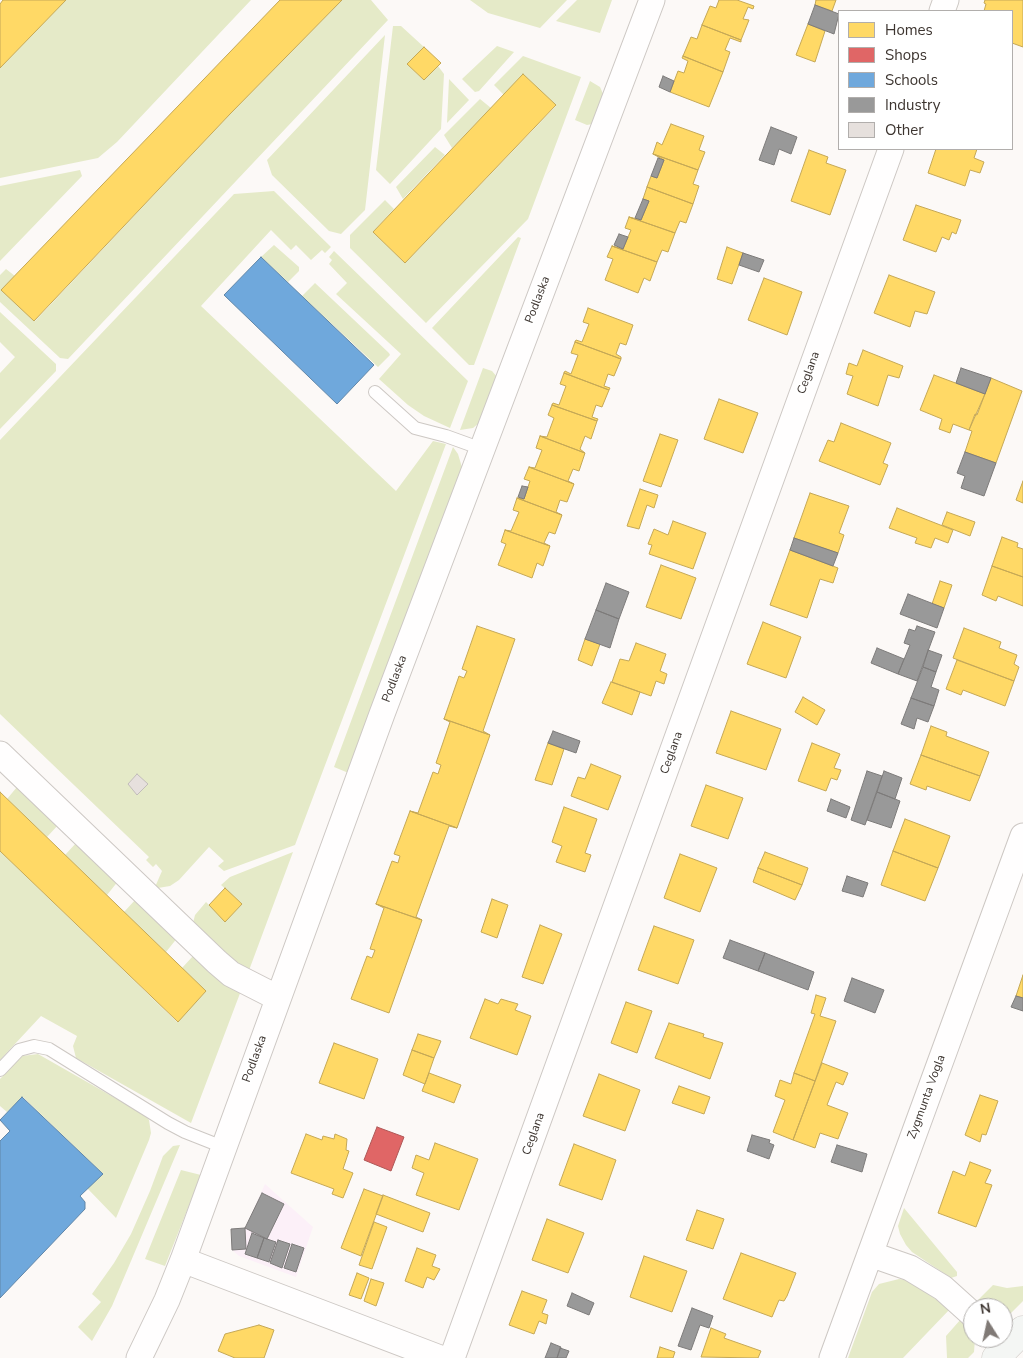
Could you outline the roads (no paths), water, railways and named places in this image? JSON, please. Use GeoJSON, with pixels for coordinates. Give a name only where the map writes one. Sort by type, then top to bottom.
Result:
{"type":"FeatureCollection","features":[{"type":"Feature","properties":{"kind":"main road"},"geometry":{"type":"LineString","coordinates":[[997,1349],[1023,1330]]}},
{"type":"Feature","properties":{"kind":"street","name":"Podlaska"},"geometry":{"type":"LineString","coordinates":[[139,1358],[167,1300],[183,1260],[278,998],[652,0]]}},
{"type":"Feature","properties":{"kind":"street","name":"Ceglana"},"geometry":{"type":"LineString","coordinates":[[452,1358],[891,150]]}},
{"type":"Feature","properties":{"kind":"street"},"geometry":{"type":"LineString","coordinates":[[0,754],[217,962],[231,974],[278,998]]}},
{"type":"Feature","properties":{"kind":"street","name":"Zygmunta Vogla"},"geometry":{"type":"LineString","coordinates":[[832,1358],[1023,836]]}},
{"type":"Feature","properties":{"kind":"street"},"geometry":{"type":"LineString","coordinates":[[870,1254],[910,1268],[943,1288],[963,1306]]}},
{"type":"Feature","properties":{"kind":"street"},"geometry":{"type":"LineString","coordinates":[[183,1260],[440,1358]]}},
{"type":"Feature","properties":{"kind":"lane"},"geometry":{"type":"LineString","coordinates":[[375,392],[415,428],[446,436],[482,450]]}},
{"type":"Feature","properties":{"kind":"lane"},"geometry":{"type":"LineString","coordinates":[[0,1070],[19,1050],[34,1046],[49,1049],[168,1123],[184,1132],[223,1147]]}}]}
